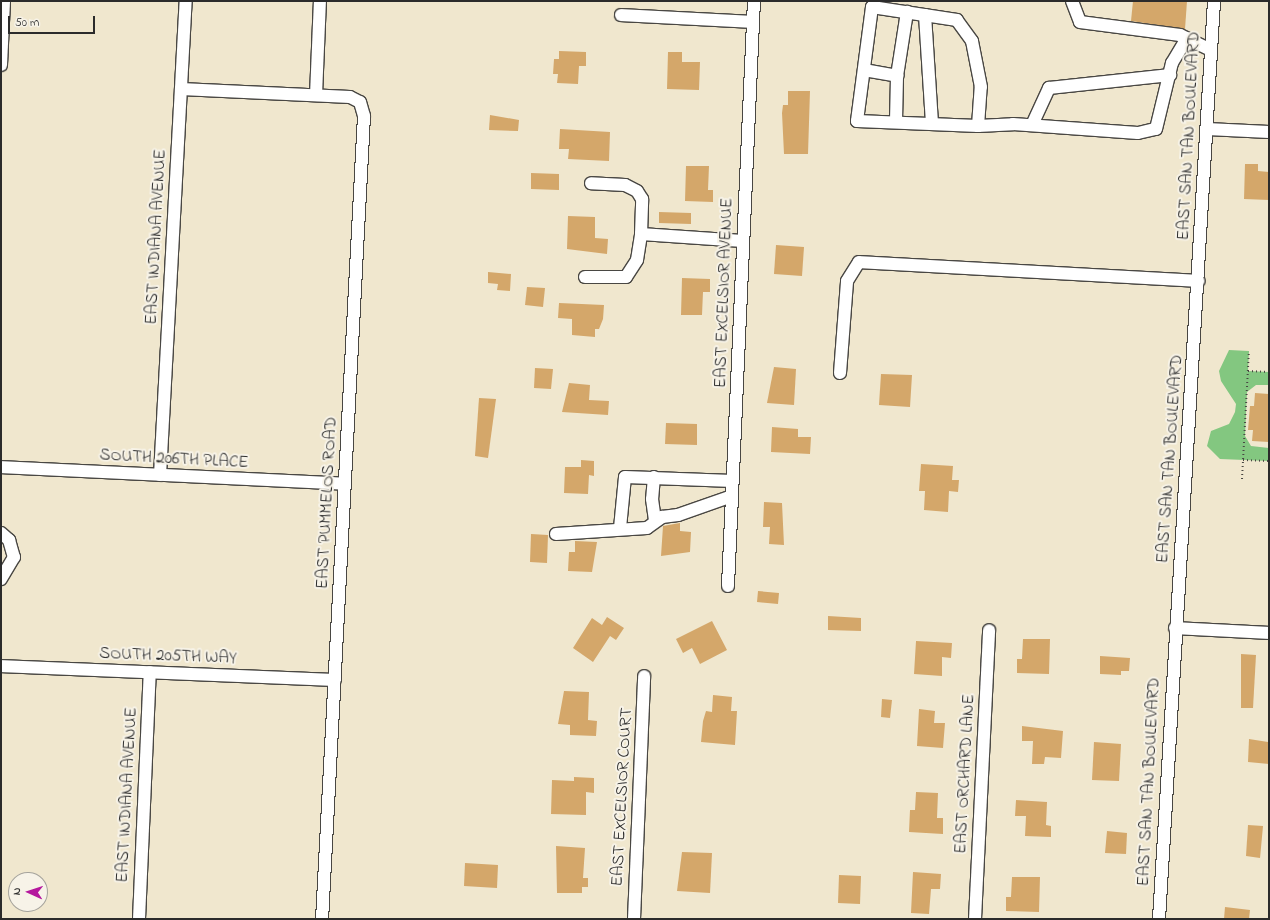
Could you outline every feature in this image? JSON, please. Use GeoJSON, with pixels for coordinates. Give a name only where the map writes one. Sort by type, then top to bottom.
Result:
{"type":"FeatureCollection","features":[{"type":"Feature","properties":{"kind":"street"},"geometry":{"type":"LineString","coordinates":[[1,65],[4,1]]}},
{"type":"Feature","properties":{"kind":"street","name":"EAST INDIANA AVENUE"},"geometry":{"type":"LineString","coordinates":[[160,475],[186,1]]}},
{"type":"Feature","properties":{"kind":"street"},"geometry":{"type":"LineString","coordinates":[[181,89],[316,95],[320,1]]}},
{"type":"Feature","properties":{"kind":"street","name":"EAST EXCELSIOR AVENUE"},"geometry":{"type":"LineString","coordinates":[[728,586],[754,1]]}},
{"type":"Feature","properties":{"kind":"street"},"geometry":{"type":"LineString","coordinates":[[1072,1],[1080,22],[1187,38],[1211,50]]}},
{"type":"Feature","properties":{"kind":"street","name":"EAST SAN TAN BOULEVARD"},"geometry":{"type":"LineString","coordinates":[[1159,919],[1175,628],[1198,281],[1214,1]]}},
{"type":"Feature","properties":{"kind":"street"},"geometry":{"type":"LineString","coordinates":[[978,126],[981,87],[972,41],[957,20],[872,7],[857,121],[896,121],[978,126],[1032,125],[1138,133],[1156,129],[1170,75],[1187,38]]}},
{"type":"Feature","properties":{"kind":"street"},"geometry":{"type":"LineString","coordinates":[[896,121],[897,76],[907,12]]}},
{"type":"Feature","properties":{"kind":"street"},"geometry":{"type":"LineString","coordinates":[[621,15],[753,22]]}},
{"type":"Feature","properties":{"kind":"street"},"geometry":{"type":"LineString","coordinates":[[925,15],[932,123]]}},
{"type":"Feature","properties":{"kind":"street"},"geometry":{"type":"LineString","coordinates":[[864,70],[897,76]]}},
{"type":"Feature","properties":{"kind":"street"},"geometry":{"type":"LineString","coordinates":[[1032,125],[1049,88],[1170,75]]}},
{"type":"Feature","properties":{"kind":"street","name":"EAST PUMMELOS ROAD"},"geometry":{"type":"LineString","coordinates":[[316,95],[350,97],[360,102],[364,116],[322,919]]}},
{"type":"Feature","properties":{"kind":"street"},"geometry":{"type":"LineString","coordinates":[[1207,129],[1269,132]]}},
{"type":"Feature","properties":{"kind":"street"},"geometry":{"type":"LineString","coordinates":[[585,277],[626,277],[638,260],[641,234],[642,199],[637,191],[625,185],[591,183]]}},
{"type":"Feature","properties":{"kind":"street"},"geometry":{"type":"LineString","coordinates":[[641,234],[743,241]]}},
{"type":"Feature","properties":{"kind":"street"},"geometry":{"type":"LineString","coordinates":[[840,373],[847,281],[859,262],[1198,281]]}},
{"type":"Feature","properties":{"kind":"street","name":"SOUTH 206TH PLACE"},"geometry":{"type":"LineString","coordinates":[[1,467],[345,484]]}},
{"type":"Feature","properties":{"kind":"street"},"geometry":{"type":"LineString","coordinates":[[620,528],[622,480],[630,475],[733,482]]}},
{"type":"Feature","properties":{"kind":"street"},"geometry":{"type":"LineString","coordinates":[[654,477],[652,499],[656,520]]}},
{"type":"Feature","properties":{"kind":"street"},"geometry":{"type":"LineString","coordinates":[[556,534],[596,534],[620,528],[647,528],[656,520],[732,496]]}},
{"type":"Feature","properties":{"kind":"street"},"geometry":{"type":"LineString","coordinates":[[1,533],[10,540],[14,558],[1,579]]}},
{"type":"Feature","properties":{"kind":"street"},"geometry":{"type":"LineString","coordinates":[[1175,628],[1269,633]]}},
{"type":"Feature","properties":{"kind":"street","name":"EAST ORCHARD LANE"},"geometry":{"type":"LineString","coordinates":[[975,919],[989,630]]}},
{"type":"Feature","properties":{"kind":"street","name":"SOUTH 205TH WAY"},"geometry":{"type":"LineString","coordinates":[[1,666],[335,680]]}},
{"type":"Feature","properties":{"kind":"street","name":"EAST INDIANA AVENUE"},"geometry":{"type":"LineString","coordinates":[[139,919],[150,672]]}},
{"type":"Feature","properties":{"kind":"street","name":"EAST EXCELSIOR COURT"},"geometry":{"type":"LineString","coordinates":[[634,919],[644,676]]}},
{"type":"Feature","properties":{"kind":"path"},"geometry":{"type":"LineString","coordinates":[[1242,479],[1249,351]]}},
{"type":"Feature","properties":{"kind":"path"},"geometry":{"type":"LineString","coordinates":[[1248,371],[1269,372]]}},
{"type":"Feature","properties":{"kind":"path"},"geometry":{"type":"LineString","coordinates":[[1243,460],[1269,461]]}},
{"type":"Feature","properties":{"kind":"green space"},"geometry":{"type":"Polygon","coordinates":[[[1229,350],[1249,351],[1248,371],[1269,372],[1269,385],[1256,385],[1247,392],[1245,436],[1251,446],[1269,448],[1269,461],[1220,459],[1207,446],[1211,431],[1229,424],[1235,412],[1236,404],[1221,381],[1219,371],[1229,350]]]}},
{"type":"Feature","properties":{"kind":"building"},"geometry":{"type":"Polygon","coordinates":[[[1133,1],[1187,1],[1185,29],[1131,21],[1133,1]]]}},
{"type":"Feature","properties":{"kind":"building"},"geometry":{"type":"Polygon","coordinates":[[[559,51],[586,52],[586,66],[579,66],[578,84],[557,83],[558,74],[553,74],[554,59],[559,59],[559,51]]]}},
{"type":"Feature","properties":{"kind":"building"},"geometry":{"type":"Polygon","coordinates":[[[668,52],[682,52],[682,62],[700,62],[699,90],[667,89],[668,52]]]}},
{"type":"Feature","properties":{"kind":"building"},"geometry":{"type":"Polygon","coordinates":[[[788,91],[810,91],[808,154],[784,154],[782,113],[783,105],[788,105],[788,91]]]}},
{"type":"Feature","properties":{"kind":"building"},"geometry":{"type":"Polygon","coordinates":[[[490,115],[519,120],[518,131],[489,130],[490,115]]]}},
{"type":"Feature","properties":{"kind":"building"},"geometry":{"type":"Polygon","coordinates":[[[560,129],[610,132],[609,161],[568,159],[569,149],[559,149],[560,129]]]}},
{"type":"Feature","properties":{"kind":"building"},"geometry":{"type":"Polygon","coordinates":[[[1245,164],[1258,164],[1258,171],[1269,172],[1269,200],[1244,199],[1245,164]]]}},
{"type":"Feature","properties":{"kind":"building"},"geometry":{"type":"Polygon","coordinates":[[[686,166],[709,166],[708,190],[713,190],[713,202],[685,201],[686,166]]]}},
{"type":"Feature","properties":{"kind":"building"},"geometry":{"type":"Polygon","coordinates":[[[531,173],[559,174],[559,190],[531,189],[531,173]]]}},
{"type":"Feature","properties":{"kind":"building"},"geometry":{"type":"Polygon","coordinates":[[[659,212],[691,213],[691,224],[659,223],[659,212]]]}},
{"type":"Feature","properties":{"kind":"building"},"geometry":{"type":"Polygon","coordinates":[[[568,216],[595,217],[595,238],[608,239],[607,254],[567,249],[568,216]]]}},
{"type":"Feature","properties":{"kind":"building"},"geometry":{"type":"Polygon","coordinates":[[[776,245],[804,247],[802,276],[774,274],[776,245]]]}},
{"type":"Feature","properties":{"kind":"building"},"geometry":{"type":"Polygon","coordinates":[[[488,272],[511,274],[510,291],[497,290],[498,284],[488,283],[488,272]]]}},
{"type":"Feature","properties":{"kind":"building"},"geometry":{"type":"Polygon","coordinates":[[[682,278],[710,279],[710,292],[703,292],[702,315],[681,315],[682,278]]]}},
{"type":"Feature","properties":{"kind":"building"},"geometry":{"type":"Polygon","coordinates":[[[527,287],[545,288],[543,307],[525,305],[527,287]]]}},
{"type":"Feature","properties":{"kind":"building"},"geometry":{"type":"Polygon","coordinates":[[[559,303],[604,305],[603,319],[599,329],[595,329],[595,337],[572,335],[572,319],[558,318],[559,303]]]}},
{"type":"Feature","properties":{"kind":"building"},"geometry":{"type":"Polygon","coordinates":[[[774,367],[796,369],[794,405],[767,403],[774,367]]]}},
{"type":"Feature","properties":{"kind":"building"},"geometry":{"type":"Polygon","coordinates":[[[535,368],[553,369],[551,389],[534,388],[535,368]]]}},
{"type":"Feature","properties":{"kind":"building"},"geometry":{"type":"Polygon","coordinates":[[[881,374],[912,375],[910,407],[879,405],[881,374]]]}},
{"type":"Feature","properties":{"kind":"building"},"geometry":{"type":"Polygon","coordinates":[[[569,383],[590,385],[589,400],[609,401],[608,415],[562,412],[569,383]]]}},
{"type":"Feature","properties":{"kind":"building"},"geometry":{"type":"Polygon","coordinates":[[[1255,393],[1269,394],[1269,442],[1252,441],[1253,430],[1248,430],[1250,406],[1254,406],[1255,393]]]}},
{"type":"Feature","properties":{"kind":"building"},"geometry":{"type":"Polygon","coordinates":[[[479,398],[496,399],[488,458],[475,456],[479,398]]]}},
{"type":"Feature","properties":{"kind":"building"},"geometry":{"type":"Polygon","coordinates":[[[666,423],[697,424],[697,445],[665,444],[666,423]]]}},
{"type":"Feature","properties":{"kind":"building"},"geometry":{"type":"Polygon","coordinates":[[[772,427],[798,429],[798,437],[811,437],[810,454],[771,452],[772,427]]]}},
{"type":"Feature","properties":{"kind":"building"},"geometry":{"type":"Polygon","coordinates":[[[581,460],[594,461],[594,476],[589,475],[588,494],[564,493],[565,467],[581,467],[581,460]]]}},
{"type":"Feature","properties":{"kind":"building"},"geometry":{"type":"Polygon","coordinates":[[[921,464],[953,466],[952,480],[959,480],[958,492],[949,491],[948,512],[924,510],[925,491],[919,491],[921,464]]]}},
{"type":"Feature","properties":{"kind":"building"},"geometry":{"type":"Polygon","coordinates":[[[764,502],[782,503],[784,545],[769,544],[770,527],[763,527],[764,502]]]}},
{"type":"Feature","properties":{"kind":"building"},"geometry":{"type":"Polygon","coordinates":[[[680,523],[680,531],[691,532],[690,552],[661,556],[663,526],[680,523]]]}},
{"type":"Feature","properties":{"kind":"building"},"geometry":{"type":"Polygon","coordinates":[[[531,534],[548,535],[547,563],[530,562],[531,534]]]}},
{"type":"Feature","properties":{"kind":"building"},"geometry":{"type":"Polygon","coordinates":[[[575,541],[597,542],[592,572],[568,571],[569,552],[575,552],[575,541]]]}},
{"type":"Feature","properties":{"kind":"building"},"geometry":{"type":"Polygon","coordinates":[[[758,591],[779,593],[778,604],[757,602],[758,591]]]}},
{"type":"Feature","properties":{"kind":"building"},"geometry":{"type":"Polygon","coordinates":[[[828,616],[861,618],[861,631],[828,630],[828,616]]]}},
{"type":"Feature","properties":{"kind":"building"},"geometry":{"type":"Polygon","coordinates":[[[607,617],[624,628],[616,640],[610,636],[593,662],[573,648],[592,618],[602,625],[607,617]]]}},
{"type":"Feature","properties":{"kind":"building"},"geometry":{"type":"Polygon","coordinates":[[[712,621],[727,650],[700,664],[692,648],[683,653],[676,639],[712,621]]]}},
{"type":"Feature","properties":{"kind":"building"},"geometry":{"type":"Polygon","coordinates":[[[1023,639],[1050,639],[1049,674],[1017,673],[1017,659],[1022,659],[1023,639]]]}},
{"type":"Feature","properties":{"kind":"building"},"geometry":{"type":"Polygon","coordinates":[[[916,641],[952,643],[951,658],[942,657],[942,676],[914,674],[916,641]]]}},
{"type":"Feature","properties":{"kind":"building"},"geometry":{"type":"Polygon","coordinates":[[[1241,654],[1256,655],[1253,708],[1241,708],[1241,654]]]}},
{"type":"Feature","properties":{"kind":"building"},"geometry":{"type":"Polygon","coordinates":[[[1100,656],[1130,658],[1129,671],[1121,671],[1121,675],[1100,674],[1100,656]]]}},
{"type":"Feature","properties":{"kind":"building"},"geometry":{"type":"Polygon","coordinates":[[[564,691],[589,692],[588,720],[597,721],[596,736],[570,735],[570,725],[558,724],[564,691]]]}},
{"type":"Feature","properties":{"kind":"building"},"geometry":{"type":"Polygon","coordinates":[[[713,695],[732,697],[731,711],[737,711],[735,745],[701,742],[703,721],[706,711],[712,712],[713,695]]]}},
{"type":"Feature","properties":{"kind":"building"},"geometry":{"type":"Polygon","coordinates":[[[882,699],[892,700],[890,718],[881,717],[882,699]]]}},
{"type":"Feature","properties":{"kind":"building"},"geometry":{"type":"Polygon","coordinates":[[[919,709],[935,711],[934,723],[945,723],[943,748],[917,746],[919,709]]]}},
{"type":"Feature","properties":{"kind":"building"},"geometry":{"type":"Polygon","coordinates":[[[1022,726],[1063,731],[1061,758],[1045,757],[1044,764],[1032,764],[1033,741],[1022,741],[1022,726]]]}},
{"type":"Feature","properties":{"kind":"building"},"geometry":{"type":"Polygon","coordinates":[[[1249,739],[1268,742],[1269,764],[1248,762],[1249,739]]]}},
{"type":"Feature","properties":{"kind":"building"},"geometry":{"type":"Polygon","coordinates":[[[1094,742],[1121,744],[1119,781],[1092,780],[1094,742]]]}},
{"type":"Feature","properties":{"kind":"building"},"geometry":{"type":"Polygon","coordinates":[[[574,777],[594,778],[594,793],[586,792],[586,815],[551,814],[552,780],[574,781],[574,777]]]}},
{"type":"Feature","properties":{"kind":"building"},"geometry":{"type":"Polygon","coordinates":[[[916,792],[938,793],[937,818],[943,818],[943,834],[909,832],[910,810],[915,810],[916,792]]]}},
{"type":"Feature","properties":{"kind":"building"},"geometry":{"type":"Polygon","coordinates":[[[1016,800],[1047,802],[1046,825],[1051,826],[1051,837],[1025,836],[1026,816],[1015,816],[1016,800]]]}},
{"type":"Feature","properties":{"kind":"building"},"geometry":{"type":"Polygon","coordinates":[[[1248,825],[1263,826],[1260,858],[1246,856],[1248,825]]]}},
{"type":"Feature","properties":{"kind":"building"},"geometry":{"type":"Polygon","coordinates":[[[1107,831],[1127,833],[1126,854],[1105,853],[1107,831]]]}},
{"type":"Feature","properties":{"kind":"building"},"geometry":{"type":"Polygon","coordinates":[[[556,846],[585,848],[583,878],[588,878],[588,887],[582,887],[582,893],[557,893],[556,846]]]}},
{"type":"Feature","properties":{"kind":"building"},"geometry":{"type":"Polygon","coordinates":[[[682,852],[712,853],[710,893],[677,891],[682,852]]]}},
{"type":"Feature","properties":{"kind":"building"},"geometry":{"type":"Polygon","coordinates":[[[465,863],[498,865],[497,888],[464,886],[465,863]]]}},
{"type":"Feature","properties":{"kind":"building"},"geometry":{"type":"Polygon","coordinates":[[[913,872],[941,874],[940,889],[931,889],[929,914],[911,913],[913,872]]]}},
{"type":"Feature","properties":{"kind":"building"},"geometry":{"type":"Polygon","coordinates":[[[839,875],[861,876],[860,904],[838,903],[839,875]]]}},
{"type":"Feature","properties":{"kind":"building"},"geometry":{"type":"Polygon","coordinates":[[[1012,877],[1040,877],[1039,912],[1006,911],[1006,897],[1011,897],[1012,877]]]}},
{"type":"Feature","properties":{"kind":"building"},"geometry":{"type":"Polygon","coordinates":[[[1225,907],[1250,910],[1249,919],[1224,919],[1225,907]]]}}]}
